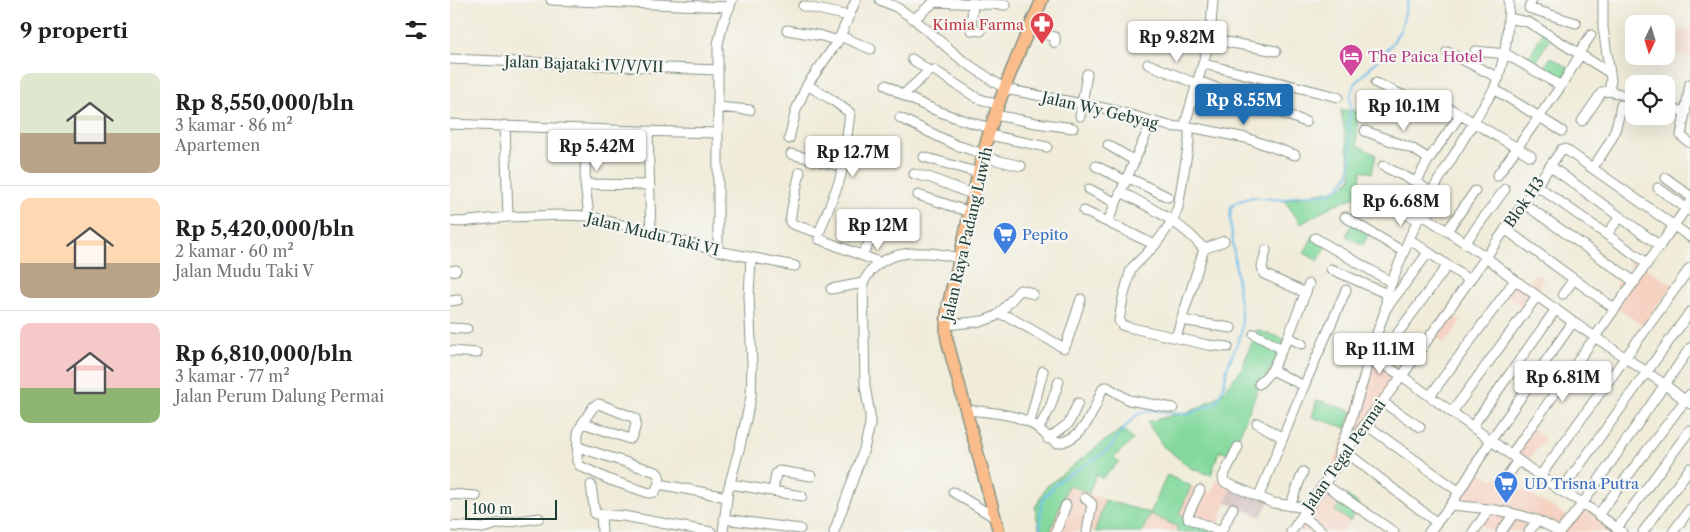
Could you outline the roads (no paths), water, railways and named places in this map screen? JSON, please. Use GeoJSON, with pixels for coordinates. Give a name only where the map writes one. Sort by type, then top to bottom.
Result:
{"type":"FeatureCollection","features":[{"type":"Feature","properties":{"kind":"main road","name":"Jalan Raya Padang Luwih"},"geometry":{"type":"LineString","coordinates":[[999,532],[947,340],[946,325],[950,300],[990,131],[1028,30],[1042,0]]}},
{"type":"Feature","properties":{"kind":"street"},"geometry":{"type":"LineString","coordinates":[[551,0],[731,4],[719,35],[717,70],[718,251]]}},
{"type":"Feature","properties":{"kind":"street"},"geometry":{"type":"LineString","coordinates":[[789,139],[796,110],[807,85],[839,39],[856,0]]}},
{"type":"Feature","properties":{"kind":"street"},"geometry":{"type":"LineString","coordinates":[[880,0],[896,7],[914,19],[962,60],[1005,88]]}},
{"type":"Feature","properties":{"kind":"street"},"geometry":{"type":"LineString","coordinates":[[1213,0],[1210,39],[1193,97],[1187,126],[1189,142],[1178,207],[1173,220],[1155,245],[1131,270],[1119,321],[1122,325],[1208,345],[1228,347]]}},
{"type":"Feature","properties":{"kind":"street"},"geometry":{"type":"LineString","coordinates":[[1338,464],[1338,455],[1351,420],[1369,355],[1385,310],[1387,294],[1418,217],[1499,78],[1506,54],[1509,0]]}},
{"type":"Feature","properties":{"kind":"street"},"geometry":{"type":"LineString","coordinates":[[1603,0],[1603,28],[1611,85],[1608,91]]}},
{"type":"Feature","properties":{"kind":"street"},"geometry":{"type":"LineString","coordinates":[[914,19],[934,1],[1006,6]]}},
{"type":"Feature","properties":{"kind":"street"},"geometry":{"type":"LineString","coordinates":[[973,3],[971,30],[981,31]]}},
{"type":"Feature","properties":{"kind":"street"},"geometry":{"type":"LineString","coordinates":[[1531,4],[1576,22]]}},
{"type":"Feature","properties":{"kind":"street"},"geometry":{"type":"LineString","coordinates":[[803,6],[849,16]]}},
{"type":"Feature","properties":{"kind":"street"},"geometry":{"type":"LineString","coordinates":[[1508,18],[1528,22],[1610,73]]}},
{"type":"Feature","properties":{"kind":"street"},"geometry":{"type":"LineString","coordinates":[[787,30],[839,39],[871,49]]}},
{"type":"Feature","properties":{"kind":"street"},"geometry":{"type":"LineString","coordinates":[[1028,30],[1055,37],[1055,43]]}},
{"type":"Feature","properties":{"kind":"street"},"geometry":{"type":"LineString","coordinates":[[1497,176],[1561,86],[1591,35]]}},
{"type":"Feature","properties":{"kind":"street"},"geometry":{"type":"LineString","coordinates":[[1210,39],[1276,51]]}},
{"type":"Feature","properties":{"kind":"street"},"geometry":{"type":"LineString","coordinates":[[1475,51],[1506,54],[1561,86]]}},
{"type":"Feature","properties":{"kind":"street"},"geometry":{"type":"LineString","coordinates":[[1447,52],[1499,78]]}},
{"type":"Feature","properties":{"kind":"street"},"geometry":{"type":"LineString","coordinates":[[912,58],[929,71]]}},
{"type":"Feature","properties":{"kind":"street","name":"Jalan Bajataki IV/V/VII"},"geometry":{"type":"LineString","coordinates":[[450,59],[717,70]]}},
{"type":"Feature","properties":{"kind":"street"},"geometry":{"type":"LineString","coordinates":[[1148,64],[1306,122]]}},
{"type":"Feature","properties":{"kind":"street"},"geometry":{"type":"LineString","coordinates":[[1204,64],[1338,97]]}},
{"type":"Feature","properties":{"kind":"street"},"geometry":{"type":"LineString","coordinates":[[903,95],[929,71],[934,70],[997,110],[1036,123],[1072,128]]}},
{"type":"Feature","properties":{"kind":"street"},"geometry":{"type":"LineString","coordinates":[[1080,116],[1087,74]]}},
{"type":"Feature","properties":{"kind":"street"},"geometry":{"type":"LineString","coordinates":[[1376,83],[1422,103],[1447,107],[1531,156]]}},
{"type":"Feature","properties":{"kind":"street"},"geometry":{"type":"LineString","coordinates":[[807,85],[850,113],[844,167],[840,182],[818,236],[820,241],[879,262]]}},
{"type":"Feature","properties":{"kind":"street"},"geometry":{"type":"LineString","coordinates":[[886,85],[903,95],[954,118],[990,131],[1047,147]]}},
{"type":"Feature","properties":{"kind":"street","name":"Jalan Wy Gebyag"},"geometry":{"type":"LineString","coordinates":[[1005,88],[1081,103],[1174,127],[1187,126],[1246,138],[1295,155]]}},
{"type":"Feature","properties":{"kind":"street"},"geometry":{"type":"LineString","coordinates":[[1494,89],[1562,131]]}},
{"type":"Feature","properties":{"kind":"street"},"geometry":{"type":"LineString","coordinates":[[1690,89],[1687,114],[1681,136],[1690,143]]}},
{"type":"Feature","properties":{"kind":"street"},"geometry":{"type":"LineString","coordinates":[[1582,121],[1604,91],[1625,96]]}},
{"type":"Feature","properties":{"kind":"street"},"geometry":{"type":"LineString","coordinates":[[1193,97],[1221,106]]}},
{"type":"Feature","properties":{"kind":"street"},"geometry":{"type":"LineString","coordinates":[[1621,105],[1617,127],[1611,142],[1592,168],[1690,237]]}},
{"type":"Feature","properties":{"kind":"street"},"geometry":{"type":"LineString","coordinates":[[717,107],[750,110]]}},
{"type":"Feature","properties":{"kind":"street"},"geometry":{"type":"LineString","coordinates":[[1675,110],[1687,114]]}},
{"type":"Feature","properties":{"kind":"street"},"geometry":{"type":"LineString","coordinates":[[1416,182],[1429,159],[1460,115]]}},
{"type":"Feature","properties":{"kind":"street"},"geometry":{"type":"LineString","coordinates":[[900,118],[956,145],[1021,166]]}},
{"type":"Feature","properties":{"kind":"street"},"geometry":{"type":"LineString","coordinates":[[1108,221],[1152,121]]}},
{"type":"Feature","properties":{"kind":"street"},"geometry":{"type":"LineString","coordinates":[[450,124],[717,133]]}},
{"type":"Feature","properties":{"kind":"street"},"geometry":{"type":"LineString","coordinates":[[505,125],[508,217]]}},
{"type":"Feature","properties":{"kind":"street"},"geometry":{"type":"LineString","coordinates":[[586,129],[585,184],[588,216]]}},
{"type":"Feature","properties":{"kind":"street"},"geometry":{"type":"LineString","coordinates":[[1365,131],[1413,149],[1429,159]]}},
{"type":"Feature","properties":{"kind":"street"},"geometry":{"type":"LineString","coordinates":[[648,132],[651,233]]}},
{"type":"Feature","properties":{"kind":"street"},"geometry":{"type":"LineString","coordinates":[[1108,145],[1135,161]]}},
{"type":"Feature","properties":{"kind":"street","name":"Blok H3"},"geometry":{"type":"LineString","coordinates":[[1486,257],[1563,148],[1592,168]]}},
{"type":"Feature","properties":{"kind":"street"},"geometry":{"type":"LineString","coordinates":[[791,154],[844,167]]}},
{"type":"Feature","properties":{"kind":"street"},"geometry":{"type":"LineString","coordinates":[[924,157],[979,173]]}},
{"type":"Feature","properties":{"kind":"street"},"geometry":{"type":"LineString","coordinates":[[1096,166],[1168,197]]}},
{"type":"Feature","properties":{"kind":"street"},"geometry":{"type":"LineString","coordinates":[[1383,166],[1416,182],[1431,192]]}},
{"type":"Feature","properties":{"kind":"street"},"geometry":{"type":"LineString","coordinates":[[1550,166],[1660,246]]}},
{"type":"Feature","properties":{"kind":"street"},"geometry":{"type":"LineString","coordinates":[[800,172],[790,222],[819,233]]}},
{"type":"Feature","properties":{"kind":"street"},"geometry":{"type":"LineString","coordinates":[[914,174],[931,178],[974,195]]}},
{"type":"Feature","properties":{"kind":"street"},"geometry":{"type":"LineString","coordinates":[[1666,178],[1690,196]]}},
{"type":"Feature","properties":{"kind":"street"},"geometry":{"type":"LineString","coordinates":[[585,184],[650,186]]}},
{"type":"Feature","properties":{"kind":"street"},"geometry":{"type":"LineString","coordinates":[[1536,185],[1647,263]]}},
{"type":"Feature","properties":{"kind":"street"},"geometry":{"type":"LineString","coordinates":[[1507,477],[1515,458],[1595,337],[1647,263],[1689,208],[1658,188]]}},
{"type":"Feature","properties":{"kind":"street"},"geometry":{"type":"LineString","coordinates":[[1088,189],[1116,202]]}},
{"type":"Feature","properties":{"kind":"street"},"geometry":{"type":"LineString","coordinates":[[1465,243],[1505,189]]}},
{"type":"Feature","properties":{"kind":"street"},"geometry":{"type":"LineString","coordinates":[[1447,231],[1475,191]]}},
{"type":"Feature","properties":{"kind":"street"},"geometry":{"type":"LineString","coordinates":[[1121,192],[1173,220],[1190,233],[1204,249]]}},
{"type":"Feature","properties":{"kind":"street"},"geometry":{"type":"LineString","coordinates":[[1365,192],[1447,231],[1486,257],[1573,322],[1688,400],[1598,516]]}},
{"type":"Feature","properties":{"kind":"street"},"geometry":{"type":"LineString","coordinates":[[918,195],[970,212]]}},
{"type":"Feature","properties":{"kind":"street"},"geometry":{"type":"LineString","coordinates":[[1523,203],[1635,282]]}},
{"type":"Feature","properties":{"kind":"street"},"geometry":{"type":"LineString","coordinates":[[1084,210],[1155,245]]}},
{"type":"Feature","properties":{"kind":"street","name":"Jalan Mudu Taki VI"},"geometry":{"type":"LineString","coordinates":[[450,220],[460,222],[508,217],[588,216],[718,251],[795,266]]}},
{"type":"Feature","properties":{"kind":"street"},"geometry":{"type":"LineString","coordinates":[[1345,217],[1404,252]]}},
{"type":"Feature","properties":{"kind":"street"},"geometry":{"type":"LineString","coordinates":[[1606,234],[1620,217]]}},
{"type":"Feature","properties":{"kind":"street"},"geometry":{"type":"LineString","coordinates":[[1505,229],[1615,309]]}},
{"type":"Feature","properties":{"kind":"street"},"geometry":{"type":"LineString","coordinates":[[861,255],[876,233]]}},
{"type":"Feature","properties":{"kind":"street"},"geometry":{"type":"LineString","coordinates":[[1315,238],[1392,282]]}},
{"type":"Feature","properties":{"kind":"street"},"geometry":{"type":"LineString","coordinates":[[1409,239],[1469,280]]}},
{"type":"Feature","properties":{"kind":"street"},"geometry":{"type":"LineString","coordinates":[[1204,249],[1224,241]]}},
{"type":"Feature","properties":{"kind":"street"},"geometry":{"type":"LineString","coordinates":[[1176,337],[1204,249]]}},
{"type":"Feature","properties":{"kind":"street"},"geometry":{"type":"LineString","coordinates":[[1266,250],[1262,267],[1264,274],[1306,293]]}},
{"type":"Feature","properties":{"kind":"street"},"geometry":{"type":"LineString","coordinates":[[834,532],[864,450],[870,425],[865,386],[863,283],[867,275],[879,262],[904,254],[926,252],[960,258]]}},
{"type":"Feature","properties":{"kind":"street"},"geometry":{"type":"LineString","coordinates":[[1385,310],[1428,253]]}},
{"type":"Feature","properties":{"kind":"street","name":"Jalan Tegal Permai"},"geometry":{"type":"LineString","coordinates":[[1291,532],[1365,424],[1402,376],[1486,257]]}},
{"type":"Feature","properties":{"kind":"street"},"geometry":{"type":"LineString","coordinates":[[723,532],[727,497],[747,417],[752,388],[749,296],[751,258]]}},
{"type":"Feature","properties":{"kind":"street"},"geometry":{"type":"LineString","coordinates":[[1378,360],[1447,266]]}},
{"type":"Feature","properties":{"kind":"street"},"geometry":{"type":"LineString","coordinates":[[1540,476],[1690,268]]}},
{"type":"Feature","properties":{"kind":"street"},"geometry":{"type":"LineString","coordinates":[[1331,269],[1387,294]]}},
{"type":"Feature","properties":{"kind":"street"},"geometry":{"type":"LineString","coordinates":[[1563,294],[1574,279]]}},
{"type":"Feature","properties":{"kind":"street"},"geometry":{"type":"LineString","coordinates":[[1430,396],[1515,280]]}},
{"type":"Feature","properties":{"kind":"street"},"geometry":{"type":"LineString","coordinates":[[830,289],[863,283]]}},
{"type":"Feature","properties":{"kind":"street"},"geometry":{"type":"LineString","coordinates":[[1259,384],[1272,370],[1310,284]]}},
{"type":"Feature","properties":{"kind":"street"},"geometry":{"type":"LineString","coordinates":[[946,325],[983,321],[999,314],[1020,290],[1026,290],[1033,294]]}},
{"type":"Feature","properties":{"kind":"street"},"geometry":{"type":"LineString","coordinates":[[1259,496],[1346,290]]}},
{"type":"Feature","properties":{"kind":"street"},"geometry":{"type":"LineString","coordinates":[[1452,412],[1537,296]]}},
{"type":"Feature","properties":{"kind":"street"},"geometry":{"type":"LineString","coordinates":[[999,314],[1009,317],[1064,348],[1080,299]]}},
{"type":"Feature","properties":{"kind":"street"},"geometry":{"type":"LineString","coordinates":[[1472,427],[1556,309]]}},
{"type":"Feature","properties":{"kind":"street"},"geometry":{"type":"LineString","coordinates":[[1562,491],[1690,312]]}},
{"type":"Feature","properties":{"kind":"street"},"geometry":{"type":"LineString","coordinates":[[1181,320],[1231,328]]}},
{"type":"Feature","properties":{"kind":"street"},"geometry":{"type":"LineString","coordinates":[[1429,532],[1450,505],[1491,440],[1573,322]]}},
{"type":"Feature","properties":{"kind":"street"},"geometry":{"type":"LineString","coordinates":[[450,328],[466,329]]}},
{"type":"Feature","properties":{"kind":"street"},"geometry":{"type":"LineString","coordinates":[[1254,334],[1282,349]]}},
{"type":"Feature","properties":{"kind":"street"},"geometry":{"type":"LineString","coordinates":[[1288,337],[1302,344]]}},
{"type":"Feature","properties":{"kind":"street"},"geometry":{"type":"LineString","coordinates":[[1450,505],[1489,510],[1537,520],[1548,524],[1560,532],[1583,503],[1690,348]]}},
{"type":"Feature","properties":{"kind":"street"},"geometry":{"type":"LineString","coordinates":[[450,352],[477,353]]}},
{"type":"Feature","properties":{"kind":"street"},"geometry":{"type":"LineString","coordinates":[[1369,355],[1402,376],[1540,476],[1583,503],[1619,530],[1690,430]]}},
{"type":"Feature","properties":{"kind":"street"},"geometry":{"type":"LineString","coordinates":[[1272,370],[1304,386]]}},
{"type":"Feature","properties":{"kind":"street"},"geometry":{"type":"LineString","coordinates":[[1030,422],[1043,371]]}},
{"type":"Feature","properties":{"kind":"street"},"geometry":{"type":"LineString","coordinates":[[1039,428],[1048,413],[1059,381]]}},
{"type":"Feature","properties":{"kind":"street"},"geometry":{"type":"LineString","coordinates":[[966,410],[1003,414],[1030,422],[1048,438],[1057,443],[1071,439],[1085,426],[1104,387],[1130,400],[1173,408]]}},
{"type":"Feature","properties":{"kind":"street"},"geometry":{"type":"LineString","coordinates":[[1382,402],[1420,427]]}},
{"type":"Feature","properties":{"kind":"street"},"geometry":{"type":"LineString","coordinates":[[1048,438],[1069,423],[1078,403]]}},
{"type":"Feature","properties":{"kind":"street"},"geometry":{"type":"LineString","coordinates":[[578,447],[656,472],[659,477],[659,484],[655,492],[649,493],[610,480],[578,463],[578,447],[578,433],[583,423],[594,406],[597,404],[636,419],[630,439],[583,423]]}},
{"type":"Feature","properties":{"kind":"street"},"geometry":{"type":"LineString","coordinates":[[1257,423],[1283,438]]}},
{"type":"Feature","properties":{"kind":"street"},"geometry":{"type":"LineString","coordinates":[[1365,424],[1458,491]]}},
{"type":"Feature","properties":{"kind":"street"},"geometry":{"type":"LineString","coordinates":[[1238,447],[1223,480],[1273,503],[1307,508]]}},
{"type":"Feature","properties":{"kind":"street"},"geometry":{"type":"LineString","coordinates":[[1346,452],[1436,522]]}},
{"type":"Feature","properties":{"kind":"street"},"geometry":{"type":"LineString","coordinates":[[1643,532],[1690,468]]}},
{"type":"Feature","properties":{"kind":"street"},"geometry":{"type":"LineString","coordinates":[[773,491],[776,474],[779,471],[811,476]]}},
{"type":"Feature","properties":{"kind":"street"},"geometry":{"type":"LineString","coordinates":[[1290,506],[1303,472]]}},
{"type":"Feature","properties":{"kind":"street"},"geometry":{"type":"LineString","coordinates":[[659,484],[727,497]]}},
{"type":"Feature","properties":{"kind":"street"},"geometry":{"type":"LineString","coordinates":[[730,484],[802,496]]}},
{"type":"Feature","properties":{"kind":"street"},"geometry":{"type":"LineString","coordinates":[[1324,484],[1394,532]]}},
{"type":"Feature","properties":{"kind":"street"},"geometry":{"type":"LineString","coordinates":[[591,485],[595,514],[623,516],[711,532]]}},
{"type":"Feature","properties":{"kind":"street"},"geometry":{"type":"LineString","coordinates":[[1200,490],[1188,517],[1221,532],[1233,508]]}},
{"type":"Feature","properties":{"kind":"street"},"geometry":{"type":"LineString","coordinates":[[953,492],[994,517]]}},
{"type":"Feature","properties":{"kind":"street"},"geometry":{"type":"LineString","coordinates":[[450,494],[476,496]]}},
{"type":"Feature","properties":{"kind":"street"},"geometry":{"type":"LineString","coordinates":[[1085,498],[1092,504],[1087,532]]}},
{"type":"Feature","properties":{"kind":"street"},"geometry":{"type":"LineString","coordinates":[[1056,532],[1066,505]]}},
{"type":"Feature","properties":{"kind":"street"},"geometry":{"type":"LineString","coordinates":[[1673,532],[1690,509]]}},
{"type":"Feature","properties":{"kind":"street"},"geometry":{"type":"LineString","coordinates":[[1474,532],[1489,510]]}},
{"type":"Feature","properties":{"kind":"street"},"geometry":{"type":"LineString","coordinates":[[601,514],[602,532]]}},
{"type":"Feature","properties":{"kind":"street"},"geometry":{"type":"LineString","coordinates":[[1501,532],[1513,515]]}},
{"type":"Feature","properties":{"kind":"street"},"geometry":{"type":"LineString","coordinates":[[1302,516],[1323,532]]}},
{"type":"Feature","properties":{"kind":"street"},"geometry":{"type":"LineString","coordinates":[[450,526],[484,528],[497,524],[539,518]]}},
{"type":"Feature","properties":{"kind":"street"},"geometry":{"type":"LineString","coordinates":[[724,519],[800,529]]}},
{"type":"Feature","properties":{"kind":"street"},"geometry":{"type":"LineString","coordinates":[[1529,532],[1537,520]]}},
{"type":"Feature","properties":{"kind":"waterway"},"geometry":{"type":"LineString","coordinates":[[1040,532],[1041,506],[1045,496],[1060,480],[1109,449],[1126,426],[1138,414],[1154,410],[1165,413],[1189,414],[1214,404],[1218,400],[1224,385],[1227,368],[1241,334],[1242,322],[1230,218],[1231,207],[1235,203],[1251,197],[1284,200],[1295,196],[1330,193],[1339,187],[1348,176],[1351,163],[1348,122],[1351,111],[1350,99],[1354,85],[1391,45],[1401,29],[1408,0]]}},
{"type":"Feature","properties":{"kind":"place","name":"Kimia Farma"},"geometry":{"type":"Point","coordinates":[1042,45]}},
{"type":"Feature","properties":{"kind":"place","name":"The Paica Hotel"},"geometry":{"type":"Point","coordinates":[1351,77]}},
{"type":"Feature","properties":{"kind":"place","name":"Pepito"},"geometry":{"type":"Point","coordinates":[1005,255]}},
{"type":"Feature","properties":{"kind":"place","name":"UD Trisna Putra"},"geometry":{"type":"Point","coordinates":[1506,504]}}]}
